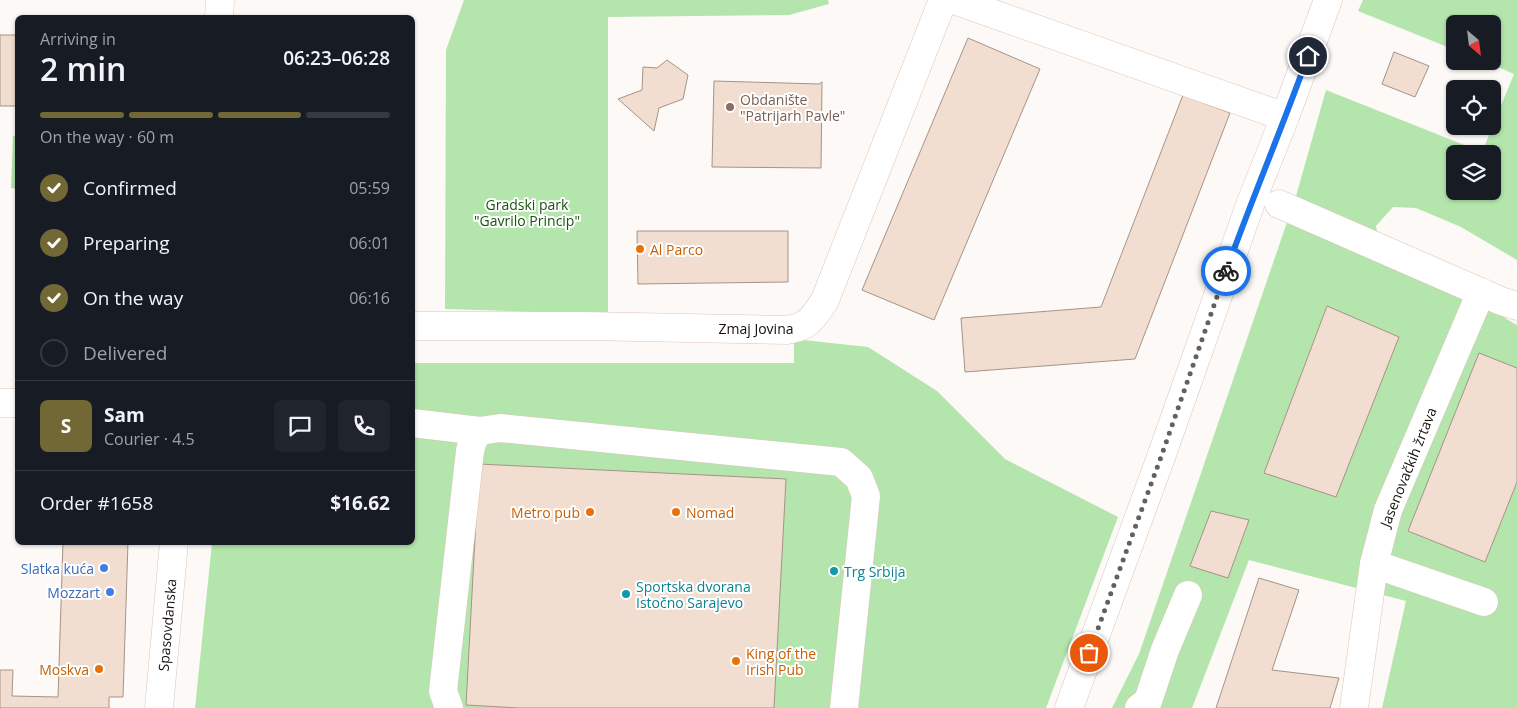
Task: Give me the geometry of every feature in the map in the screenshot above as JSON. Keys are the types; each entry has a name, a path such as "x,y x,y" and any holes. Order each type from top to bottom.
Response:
{"street":[{"path":"219,15 220,0"},
{"name":"Zmaj Jovina","path":"415,326 584,326 786,330 801,328 809,321 825,300 943,0"},
{"path":"954,0 1285,117"},
{"path":"1071,707 1250,205 1328,0"},
{"path":"1278,204 1517,306"},
{"name":"Jasenovačkih žrtava","path":"1354,708 1374,564 1388,510 1481,292"},
{"path":"0,403 15,403"},
{"path":"415,423 480,431 500,428 841,462 859,478 866,496 844,708"},
{"path":"449,708 442,691 470,451 473,440 480,431"},
{"name":"Spasovdanska","path":"159,708 174,545"},
{"path":"1374,564 1484,602"},
{"path":"1138,708 1148,701 1165,650 1188,594"}],"green space":[{"name":"Gradski park \"Gavrilo Princip\"","path":"464,0 828,0 829,4 789,15 608,17 608,314 445,309 446,50"},
{"path":"1363,0 1517,0 1517,260 1461,227 1416,208 1393,207 1376,226 1379,243 1465,287 1517,325 1517,708 1382,708 1406,601 1249,560 1192,708 1112,708 1139,654 1296,196 1326,90 1464,145 1446,145 1446,200 1501,200 1501,145 1485,145 1489,135 1501,135 1501,106 1514,74 1501,68 1501,15 1446,15 1446,46 1358,11"},
{"path":"13,136 15,136 15,189 11,188"},
{"path":"794,339 868,347 937,391 1005,459 1118,517 1046,708 195,708 212,545 415,545 415,363 794,363"}],"building":[{"path":"0,35 15,35 15,106 0,106"},
{"path":"968,38 1040,69 934,320 862,290"},
{"path":"1394,52 1429,66 1415,97 1382,84"},
{"path":"667,60 688,75 683,99 659,108 654,131 618,99 642,90 643,67 657,68"},
{"path":"714,81 819,84 822,82 821,168 712,167"},
{"path":"1183,95 1230,113 1135,359 965,372 961,318 1101,307"},
{"path":"637,231 788,231 788,282 638,284"},
{"path":"1327,306 1399,337 1336,497 1264,473"},
{"path":"1479,353 1517,368 1517,482 1485,562 1408,531"},
{"name":"Sportska dvorana Istočno Sarajevo","path":"479,464 786,479 774,708 519,708 466,705"},
{"path":"1211,511 1249,520 1228,578 1190,566"},
{"path":"63,545 128,545 123,697 109,697 109,708 0,708 0,670 13,670 12,696 58,697"},
{"path":"1259,578 1299,590 1272,670 1339,678 1330,708 1216,708"}],"way so far":[{"path":"1089,653 1161,457 1226,271"}],"place":[{"name":"Obdanište \"Patrijarh Pavle\"","path":"730,107"},
{"name":"Al Parco","path":"640,249"},
{"name":"Metro pub","path":"590,512"},
{"name":"Nomad","path":"676,512"},
{"name":"Slatka kuća","path":"104,568"},
{"name":"Trg Srbija","path":"834,571"},
{"name":"Mozzart","path":"110,592"},
{"name":"Sportska dvorana Istočno Sarajevo","path":"626,594"},
{"name":"King of the Irish Pub","path":"736,661"},
{"name":"Moskva","path":"99,669"}],"route":[{"path":"1226,271 1308,56"}]}
